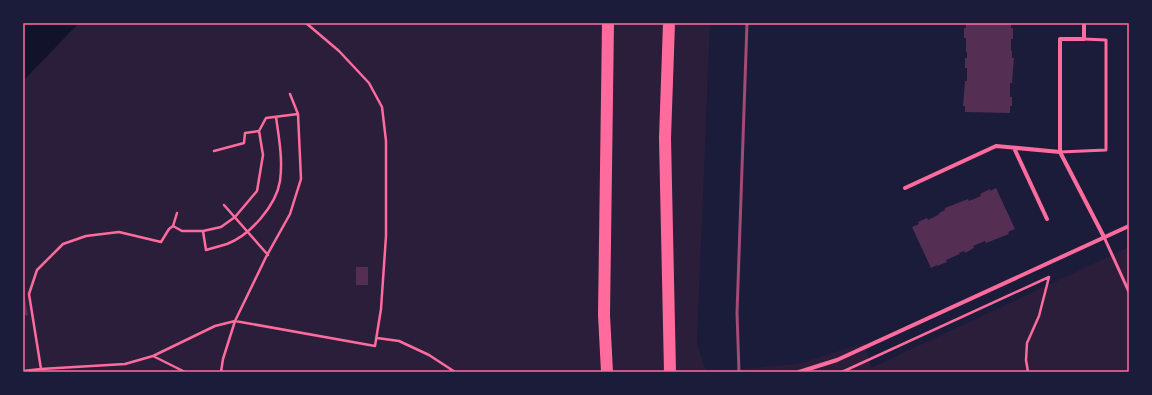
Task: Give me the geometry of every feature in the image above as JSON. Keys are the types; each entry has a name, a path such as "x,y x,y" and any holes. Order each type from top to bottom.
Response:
{"highway":[{"path":"607,372 604,315 608,23"},
{"path":"669,23 665,138 670,372"}],"street":[{"path":"1084,23 1084,39 1060,39 1060,152 1104,237"},
{"path":"905,188 996,146 1060,152"},
{"path":"1014,148 1047,219"},
{"path":"799,372 837,360 1129,226"}],"lane":[{"path":"1060,152 1106,150 1106,40 1084,39"},
{"path":"1104,237 1129,292"}],"path":[{"path":"23,371 126,364 153,356 215,326 235,321 375,346 381,309 386,236 386,140 382,107 369,83 339,51 306,23"},
{"path":"221,372 223,359 235,321 290,214 301,179 298,114 290,94"},
{"path":"173,226 182,231 203,231 221,227 235,217 257,191 263,155 259,131 266,118 298,114"},
{"path":"203,231 206,250 228,244 248,232 269,209 280,181 280,150 276,117"},
{"path":"214,151 244,143 245,133 259,131"},
{"path":"224,205 268,255"},
{"path":"41,369 29,294 37,270 63,244 86,236 119,232 161,242 173,226 177,213"},
{"path":"842,372 1049,277 1039,316 1027,343 1026,360 1028,372"},
{"path":"377,338 399,341 429,355 455,372"},
{"path":"153,356 185,372"}],"shaded area":[{"path":"23,23 710,23 697,343 706,372 23,372"},
{"path":"23,23 79,23 23,81"},
{"path":"1129,247 1129,372 706,372 797,364 865,343 871,368"}],"building":[{"path":"966,23 1011,23 1011,28 1013,28 1013,39 1011,39 1011,51 1012,58 1014,58 1012,83 1010,83 1010,97 1012,97 1012,106 1010,106 1010,113 965,112 965,106 963,106 965,81 967,81 965,58 967,58 967,52 966,38 964,38 964,28 966,28"},
{"path":"996,188 1015,229 1008,232 1009,234 986,243 985,241 973,246 974,248 965,253 964,251 959,253 960,254 946,260 947,262 931,268 912,227 919,224 918,222 927,218 928,220 940,214 939,213 945,210 945,208 968,199 969,201 981,196 980,194 990,189 990,191"},
{"path":"356,267 368,267 368,285 356,285"},
{"path":"24,292 28,315 23,316 23,293"}],"railway":[{"path":"739,372 737,313 747,23"}]}
